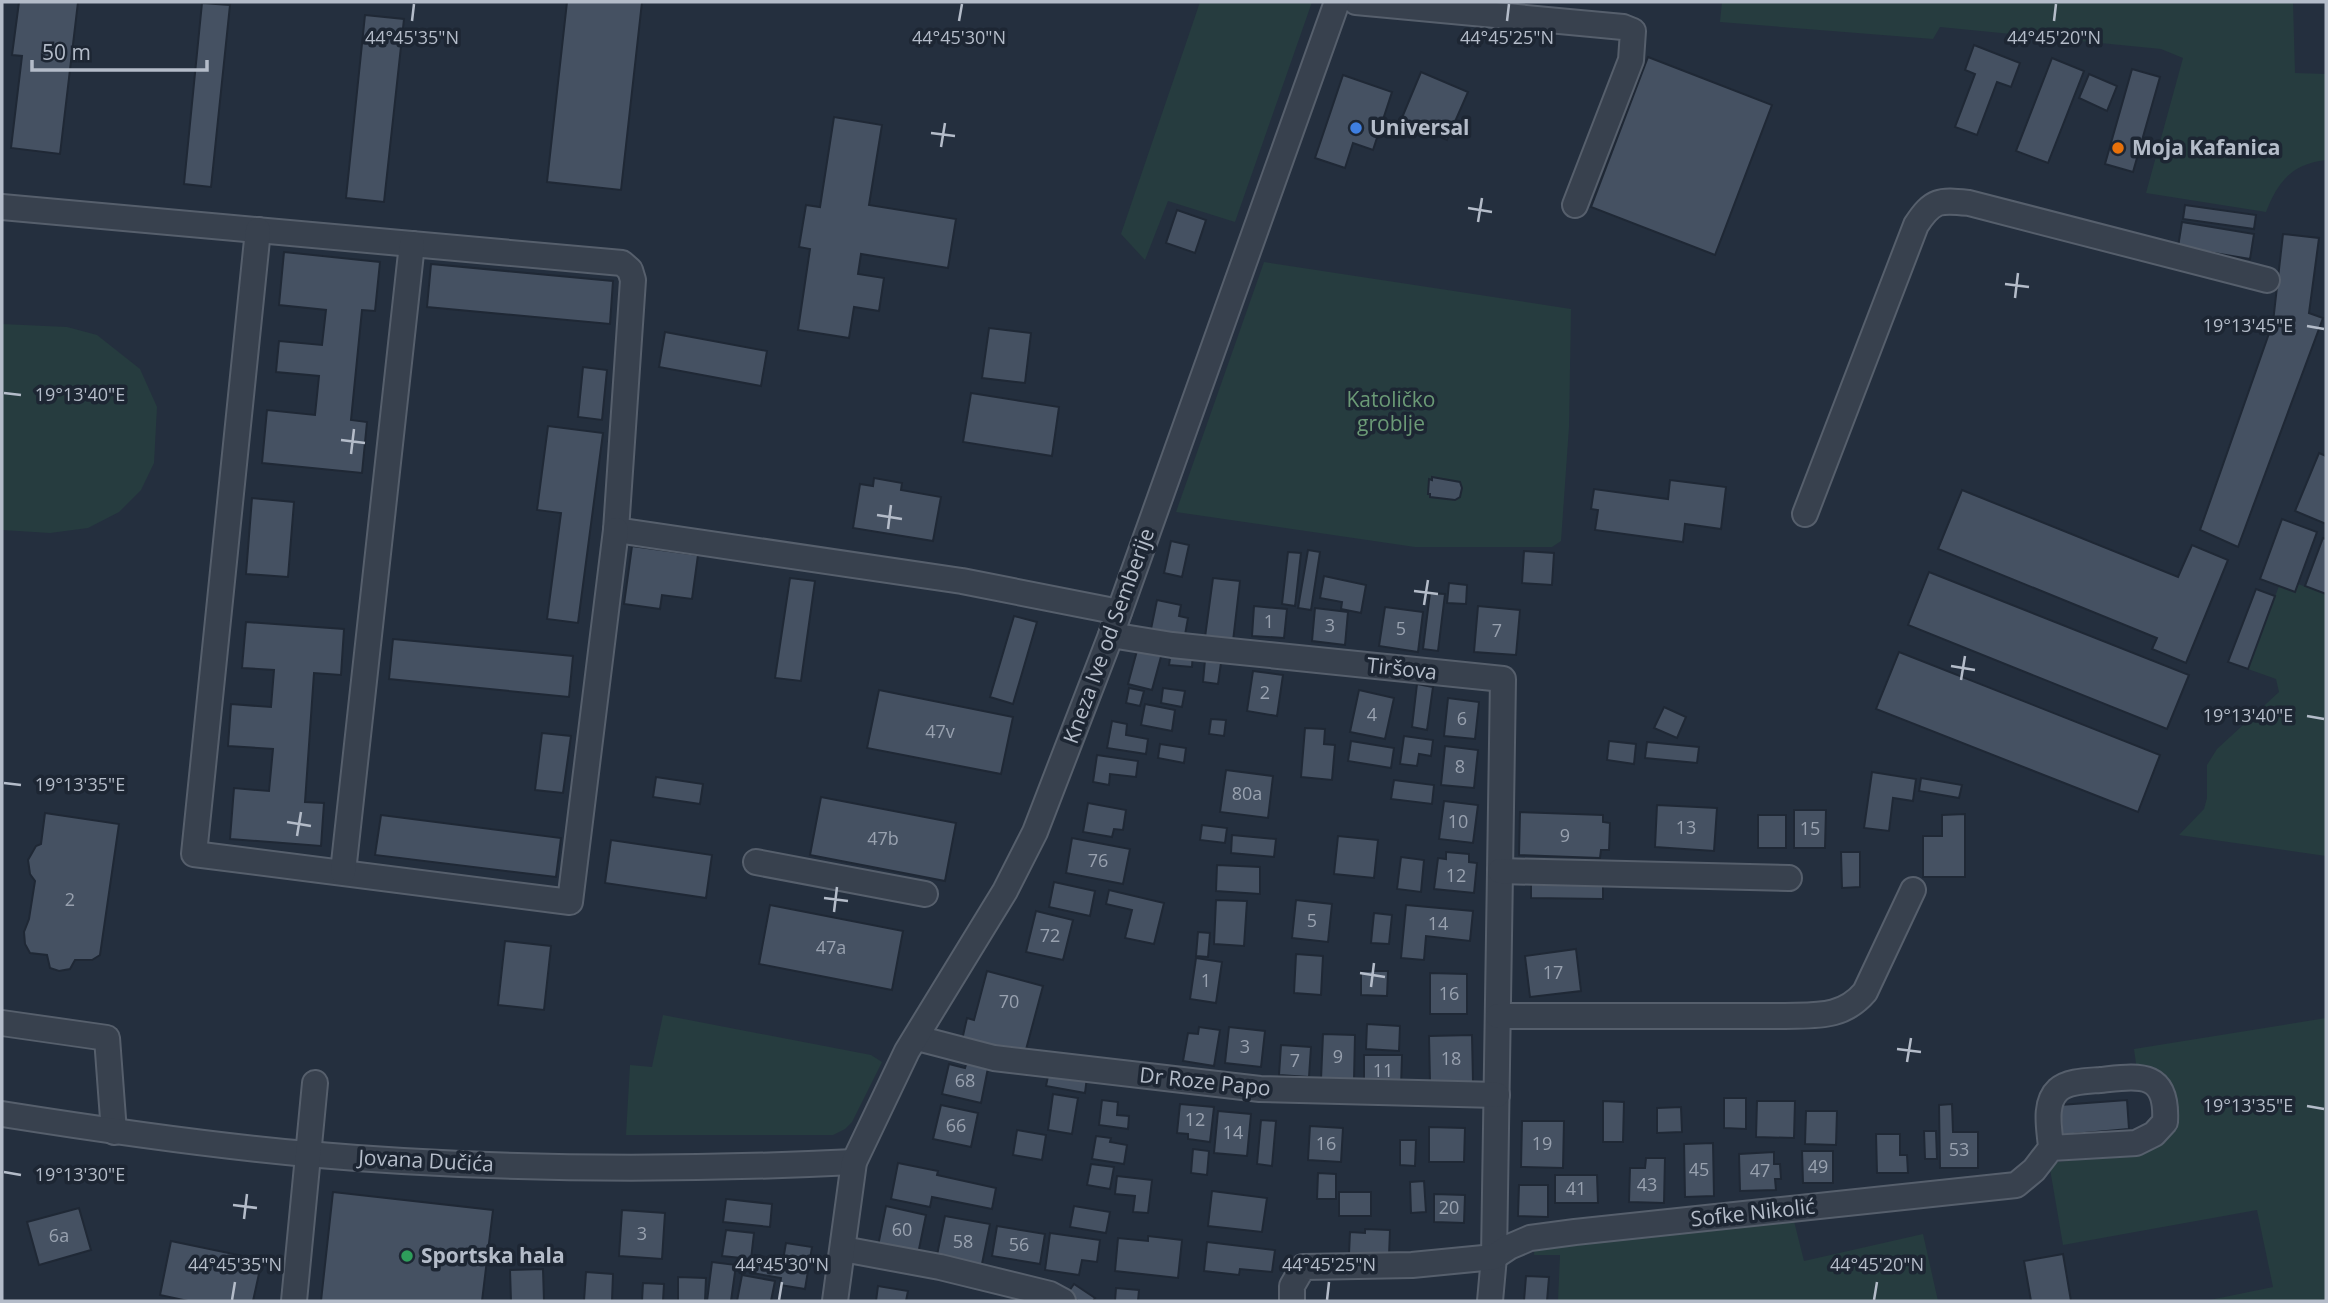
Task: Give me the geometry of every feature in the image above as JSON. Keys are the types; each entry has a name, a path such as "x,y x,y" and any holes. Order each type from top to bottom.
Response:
{"street":[{"name":"Kneza Ive od Semberije","path":"835,1301 854,1162 907,1051 1005,891 1035,832 1111,635 1337,2"},
{"path":"1356,2 1623,27 1633,31 1631,60 1575,205"},
{"path":"1805,514 1916,225 1927,209 1941,200 1969,203 2267,280"},
{"path":"2,207 258,230 622,263 630,270 633,280 616,530 570,902 194,854 258,230"},
{"path":"343,872 412,244"},
{"path":"616,530 962,581 1119,612"},
{"name":"Tiršova","path":"1111,635 1172,645 1503,679 1494,1257"},
{"path":"756,862 925,894"},
{"path":"1500,871 1789,878"},
{"path":"1498,1016 1785,1016 1824,1015 1840,1011 1854,1004 1865,992 1913,890"},
{"path":"2,1023 107,1038 114,1132"},
{"name":"Dr Roze Papo","path":"916,1038 995,1058 1260,1089 1497,1095"},
{"path":"2136,1076 2152,1081 2163,1094 2165,1122 2154,1134 2136,1143 2050,1148 2049,1106 2058,1090 2076,1082 2136,1076"},
{"path":"294,1301 315,1083"},
{"name":"Jovana Dučića","path":"2,1114 114,1132 307,1154 542,1167 698,1168 854,1162"},
{"name":"Sofke Nikolić","path":"1292,1301 1292,1286 1303,1267 1412,1265 1494,1257 1508,1247 1530,1238 2016,1185 2034,1170 2050,1148"},
{"path":"843,1249 940,1267 1050,1294 1062,1301"},
{"path":"1490,1301 1494,1257"}],"green space":[{"path":"1200,2 1312,2 1235,222 1168,201 1145,260 1121,234"},
{"path":"1722,2 2293,2 2295,73 2326,74 2326,160 2304,165 2288,176 2276,191 2266,212 2146,193 2183,58 2161,49 1940,27 1933,39 1720,22"},
{"name":"Katoličko groblje","path":"1264,262 1571,309 1569,427 1561,541 1552,547 1415,547 1176,512"},
{"path":"2,324 67,327 97,335 140,369 157,407 154,463 141,490 119,512 88,528 50,533 2,530"},
{"path":"2298,584 2326,594 2326,856 2179,835 2204,809 2207,798 2207,765 2217,749 2279,692 2276,679 2248,669 2279,586 2295,592"},
{"path":"663,1015 871,1055 882,1062 852,1122 833,1135 626,1135 630,1065 652,1067"},
{"path":"2326,1018 2326,1301 2205,1301 2273,1287 2257,1210 2063,1245 2050,1169 2058,1162 2144,1152 2172,1120 2137,1071 2134,1049"},
{"path":"1792,1213 1804,1261 1923,1234 1938,1301 1558,1301 1560,1255 1534,1255 1535,1242"}],"building":[{"path":"19,2 78,2 60,154 11,148 22,56 12,55"},
{"path":"567,2 642,2 621,190 547,182"},
{"path":"202,3 230,5 211,187 184,184"},
{"path":"365,15 404,19 384,202 346,198"},
{"path":"1974,45 2020,63 2011,87 1997,82 1977,135 1955,127 1975,74 1965,70"},
{"path":"1648,57 1772,105 1715,255 1591,207"},
{"path":"2052,58 2084,71 2048,163 2016,151"},
{"path":"2132,69 2160,77 2133,172 2105,164"},
{"path":"1421,72 1468,92 1447,140 1401,120"},
{"path":"2089,74 2117,86 2107,111 2079,98"},
{"path":"1343,75 1392,92 1373,150 1353,143 1345,168 1315,158"},
{"path":"834,117 882,125 869,205 956,219 948,268 861,254 858,274 884,278 879,311 854,307 849,338 798,330 810,249 799,247 806,205 820,207"},
{"path":"2185,205 2256,215 2254,229 2183,219"},
{"path":"1177,210 1206,220 1195,253 1166,243"},
{"path":"2182,222 2254,234 2250,259 2178,247"},
{"path":"2283,234 2319,238 2309,313 2323,318 2238,547 2200,530 2273,322"},
{"path":"284,252 380,262 375,311 362,310 351,420 367,422 362,473 262,463 267,410 315,415 319,376 276,372 279,341 322,345 326,310 279,305"},
{"path":"431,264 613,281 610,324 427,307"},
{"path":"989,328 1031,333 1025,383 982,378"},
{"path":"665,332 767,351 761,386 659,367"},
{"path":"583,367 607,370 602,420 578,417"},
{"path":"971,393 1059,407 1052,456 963,442"},
{"path":"548,426 603,433 578,623 547,619 561,513 537,510"},
{"path":"2319,453 2326,456 2326,524 2295,511"},
{"path":"1432,477 1460,482 1460,497 1455,500 1430,497 1429,479 1432,480"},
{"path":"874,478 902,483 901,490 941,497 933,541 853,528 860,484 873,486"},
{"path":"1670,480 1726,487 1721,529 1685,524 1683,542 1595,530 1598,510 1591,509 1594,489 1668,499"},
{"path":"1962,490 2178,577 2192,545 2228,560 2186,663 2152,649 2157,638 1938,549"},
{"path":"252,498 294,502 288,577 246,574"},
{"path":"2282,519 2317,532 2295,592 2260,579"},
{"path":"2323,538 2326,539 2326,594 2305,586"},
{"path":"1171,541 1189,545 1182,577 1164,573"},
{"path":"632,546 698,555 692,599 662,595 660,609 624,604"},
{"path":"1308,550 1320,552 1311,610 1298,608"},
{"path":"1524,551 1554,553 1552,585 1522,583"},
{"path":"1288,552 1301,553 1295,606 1282,604"},
{"path":"1929,572 2189,675 2167,729 1908,625"},
{"path":"1324,576 1366,585 1361,613 1341,609 1342,602 1320,598"},
{"path":"790,578 815,581 801,681 775,678"},
{"path":"1213,578 1240,581 1233,641 1205,637"},
{"path":"1449,583 1467,585 1466,604 1447,603"},
{"path":"2256,589 2275,596 2248,669 2228,662"},
{"path":"1430,593 1445,594 1438,651 1423,649"},
{"path":"1157,600 1181,605 1179,616 1188,618 1185,635 1151,629"},
{"path":"1254,606 1287,609 1284,638 1252,636"},
{"path":"1478,606 1520,610 1516,655 1474,652"},
{"path":"1385,607 1423,612 1418,652 1379,646"},
{"path":"1315,608 1348,612 1345,645 1312,641"},
{"path":"1014,616 1037,622 1013,704 990,697"},
{"path":"246,622 344,629 341,675 314,673 305,802 324,803 321,846 230,839 234,788 269,791 273,749 228,746 231,704 271,707 274,670 242,668"},
{"path":"393,639 573,656 569,697 389,679"},
{"path":"1138,647 1162,653 1152,690 1128,684"},
{"path":"1171,651 1193,652 1192,667 1169,665"},
{"path":"1899,652 2160,755 2138,812 1876,709"},
{"path":"1205,660 1221,663 1218,684 1203,682"},
{"path":"1253,671 1283,675 1277,716 1247,711"},
{"path":"1417,684 1433,687 1427,730 1412,727"},
{"path":"1129,688 1144,691 1140,706 1126,703"},
{"path":"1163,688 1185,691 1182,707 1161,703"},
{"path":"879,690 1013,717 1001,774 867,748"},
{"path":"1359,690 1394,698 1385,739 1350,732"},
{"path":"1448,698 1479,702 1475,739 1444,736"},
{"path":"1145,704 1175,710 1172,731 1141,725"},
{"path":"1664,707 1686,717 1677,738 1654,728"},
{"path":"1211,719 1226,720 1224,736 1209,734"},
{"path":"1112,721 1127,724 1126,735 1148,739 1146,754 1107,748"},
{"path":"1305,728 1325,729 1324,744 1335,745 1332,780 1301,777"},
{"path":"542,733 571,736 563,793 535,790"},
{"path":"1404,736 1433,740 1431,756 1419,754 1417,766 1400,764"},
{"path":"1351,741 1394,748 1391,768 1348,761"},
{"path":"1609,741 1636,744 1634,764 1607,760"},
{"path":"1647,742 1699,747 1697,763 1645,758"},
{"path":"1160,744 1186,748 1184,763 1158,758"},
{"path":"1445,746 1478,750 1474,788 1441,785"},
{"path":"1097,755 1138,761 1136,777 1110,774 1109,785 1093,782"},
{"path":"1226,770 1273,776 1268,818 1220,812"},
{"path":"1872,772 1916,779 1913,801 1893,798 1889,831 1864,828"},
{"path":"656,777 703,784 700,804 653,797"},
{"path":"1921,778 1962,785 1959,798 1919,791"},
{"path":"1394,780 1434,785 1432,804 1391,799"},
{"path":"821,797 956,823 945,881 810,855"},
{"path":"1444,801 1478,805 1473,843 1439,839"},
{"path":"1088,803 1126,810 1123,830 1114,829 1112,837 1083,832"},
{"path":"1657,805 1717,808 1714,851 1655,847"},
{"path":"1794,810 1826,810 1825,848 1794,848"},
{"path":"1520,812 1603,815 1603,822 1610,823 1609,850 1601,850 1600,858 1519,855"},
{"path":"45,813 119,824 100,955 92,960 75,960 70,969 59,971 50,968 47,955 30,953 25,944 24,932 29,919 35,881 30,874 28,860 36,846 41,844"},
{"path":"1965,814 1965,877 1923,877 1923,836 1942,836 1942,815"},
{"path":"381,815 561,838 556,877 375,855"},
{"path":"1758,815 1786,815 1786,848 1758,848"},
{"path":"1202,825 1227,828 1225,843 1200,840"},
{"path":"1232,835 1276,839 1274,857 1231,853"},
{"path":"1338,836 1378,840 1374,878 1334,874"},
{"path":"1072,838 1130,849 1123,884 1066,873"},
{"path":"611,840 712,855 706,898 605,883"},
{"path":"1446,852 1469,854 1469,862 1477,863 1474,893 1434,889 1438,858 1446,859"},
{"path":"1841,852 1860,852 1860,887 1842,888"},
{"path":"1401,857 1424,860 1421,892 1397,889"},
{"path":"1217,865 1260,867 1260,894 1216,891"},
{"path":"1054,882 1095,891 1090,916 1049,907"},
{"path":"1531,883 1603,885 1603,899 1531,898"},
{"path":"1109,890 1164,903 1154,944 1125,938 1132,910 1106,904"},
{"path":"1216,900 1247,901 1244,946 1214,944"},
{"path":"1296,900 1332,904 1328,942 1292,938"},
{"path":"770,905 903,931 892,990 759,964"},
{"path":"1406,905 1473,911 1470,941 1426,936 1424,960 1401,958"},
{"path":"1036,911 1073,920 1063,960 1026,952"},
{"path":"1374,913 1392,915 1389,944 1371,943"},
{"path":"1198,932 1210,933 1208,957 1196,956"},
{"path":"505,941 551,946 544,1010 498,1005"},
{"path":"1576,949 1581,991 1530,997 1525,956"},
{"path":"1296,954 1323,956 1321,995 1294,993"},
{"path":"1196,958 1222,962 1216,1003 1190,999"},
{"path":"987,971 1043,986 1024,1057 962,1040 967,1018 974,1020"},
{"path":"1361,971 1388,971 1387,996 1361,995"},
{"path":"1430,973 1467,974 1467,1014 1430,1014"},
{"path":"1367,1024 1400,1026 1399,1051 1366,1049"},
{"path":"1199,1027 1220,1030 1214,1066 1183,1061 1188,1033 1198,1034"},
{"path":"1229,1027 1265,1031 1261,1067 1225,1063"},
{"path":"1323,1034 1355,1035 1354,1080 1321,1079"},
{"path":"1472,1035 1473,1082 1430,1083 1429,1036"},
{"path":"1281,1045 1311,1047 1309,1077 1279,1075"},
{"path":"1364,1055 1402,1055 1401,1087 1364,1087"},
{"path":"968,1058 989,1063 981,1103 942,1094 949,1064 965,1068"},
{"path":"1049,1071 1087,1077 1085,1093 1046,1086"},
{"path":"1053,1094 1078,1098 1072,1134 1048,1130"},
{"path":"1724,1098 1746,1098 1746,1129 1724,1128"},
{"path":"1102,1100 1118,1102 1117,1115 1129,1116 1128,1129 1099,1125"},
{"path":"2127,1100 2129,1129 2062,1135 2060,1105"},
{"path":"1603,1101 1624,1102 1623,1142 1603,1142"},
{"path":"1757,1101 1795,1101 1794,1138 1756,1137"},
{"path":"1180,1104 1214,1107 1210,1142 1188,1139 1188,1134 1177,1133"},
{"path":"1952,1104 1953,1132 1978,1132 1978,1168 1940,1168 1939,1105"},
{"path":"941,1105 978,1113 971,1147 933,1139"},
{"path":"1681,1107 1682,1132 1657,1133 1657,1108"},
{"path":"1218,1111 1251,1114 1247,1156 1214,1153"},
{"path":"1806,1111 1837,1111 1836,1145 1805,1144"},
{"path":"1261,1120 1276,1121 1272,1166 1257,1164"},
{"path":"1522,1121 1564,1121 1563,1168 1521,1167"},
{"path":"1310,1126 1343,1128 1341,1162 1308,1160"},
{"path":"1429,1127 1465,1128 1464,1162 1429,1162"},
{"path":"1017,1130 1046,1135 1042,1160 1013,1155"},
{"path":"1924,1131 1936,1131 1937,1159 1925,1159"},
{"path":"1876,1134 1900,1134 1900,1155 1907,1155 1908,1173 1877,1173"},
{"path":"1096,1136 1111,1138 1110,1142 1127,1145 1124,1164 1092,1159"},
{"path":"1400,1140 1416,1140 1415,1166 1400,1165"},
{"path":"1713,1143 1714,1196 1685,1197 1684,1144"},
{"path":"1193,1149 1209,1151 1207,1175 1191,1173"},
{"path":"1802,1151 1833,1151 1833,1183 1803,1183"},
{"path":"1774,1152 1774,1164 1780,1164 1781,1179 1775,1179 1776,1190 1740,1191 1739,1154"},
{"path":"1646,1158 1665,1158 1664,1203 1629,1202 1630,1168 1645,1168"},
{"path":"898,1163 938,1171 937,1175 996,1188 992,1209 932,1197 930,1207 891,1199"},
{"path":"1091,1164 1114,1167 1110,1189 1087,1185"},
{"path":"1318,1173 1336,1174 1336,1199 1317,1199"},
{"path":"1555,1175 1597,1175 1598,1203 1555,1203"},
{"path":"1117,1176 1152,1180 1148,1213 1133,1212 1135,1196 1115,1194"},
{"path":"1424,1181 1426,1212 1411,1213 1410,1182"},
{"path":"1519,1185 1548,1185 1548,1217 1518,1216"},
{"path":"1212,1191 1267,1198 1262,1232 1208,1226"},
{"name":"Sportska hala","path":"333,1192 493,1210 482,1301 321,1301"},
{"path":"1339,1192 1371,1192 1371,1216 1339,1216"},
{"path":"1434,1194 1465,1195 1464,1223 1434,1222"},
{"path":"726,1199 772,1204 770,1227 723,1222"},
{"path":"886,1206 926,1215 918,1254 878,1246"},
{"path":"1074,1206 1110,1212 1106,1233 1070,1227"},
{"path":"79,1208 91,1250 39,1265 27,1222"},
{"path":"622,1210 665,1213 662,1259 619,1256"},
{"path":"945,1216 990,1224 981,1269 936,1260"},
{"path":"997,1226 1045,1234 1040,1264 992,1256"},
{"path":"1365,1229 1390,1230 1389,1256 1349,1254 1350,1232 1365,1233"},
{"path":"726,1230 754,1233 751,1259 722,1256"},
{"path":"1050,1233 1100,1240 1097,1262 1082,1260 1079,1275 1045,1270"},
{"path":"1148,1236 1182,1240 1178,1278 1115,1271 1118,1238 1148,1241"},
{"path":"171,1241 262,1260 253,1301 188,1301 160,1295"},
{"path":"1207,1242 1275,1250 1272,1272 1240,1269 1239,1275 1204,1271"},
{"path":"786,1243 812,1247 805,1289 780,1285 781,1278 752,1273 755,1255 783,1260"},
{"path":"2063,1254 2071,1301 2031,1301 2024,1261"},
{"path":"712,1262 736,1265 731,1301 707,1301"},
{"path":"543,1269 544,1301 511,1301 510,1270"},
{"path":"586,1272 613,1274 612,1301 584,1301"},
{"path":"742,1275 775,1281 771,1301 737,1301"},
{"path":"1526,1276 1549,1277 1547,1301 1524,1301"},
{"path":"678,1277 706,1278 705,1301 678,1301"},
{"path":"643,1283 664,1284 663,1301 642,1301"},
{"path":"1074,1284 1095,1298 1093,1301 1078,1301 1067,1294"},
{"path":"878,1286 908,1291 906,1301 876,1301"},
{"path":"1116,1288 1139,1290 1138,1301 1115,1301"}],"place":[{"name":"Universal","path":"1356,128"},
{"name":"Moja Kafanica","path":"2118,148"},
{"name":"Sportska hala","path":"407,1256"}]}
